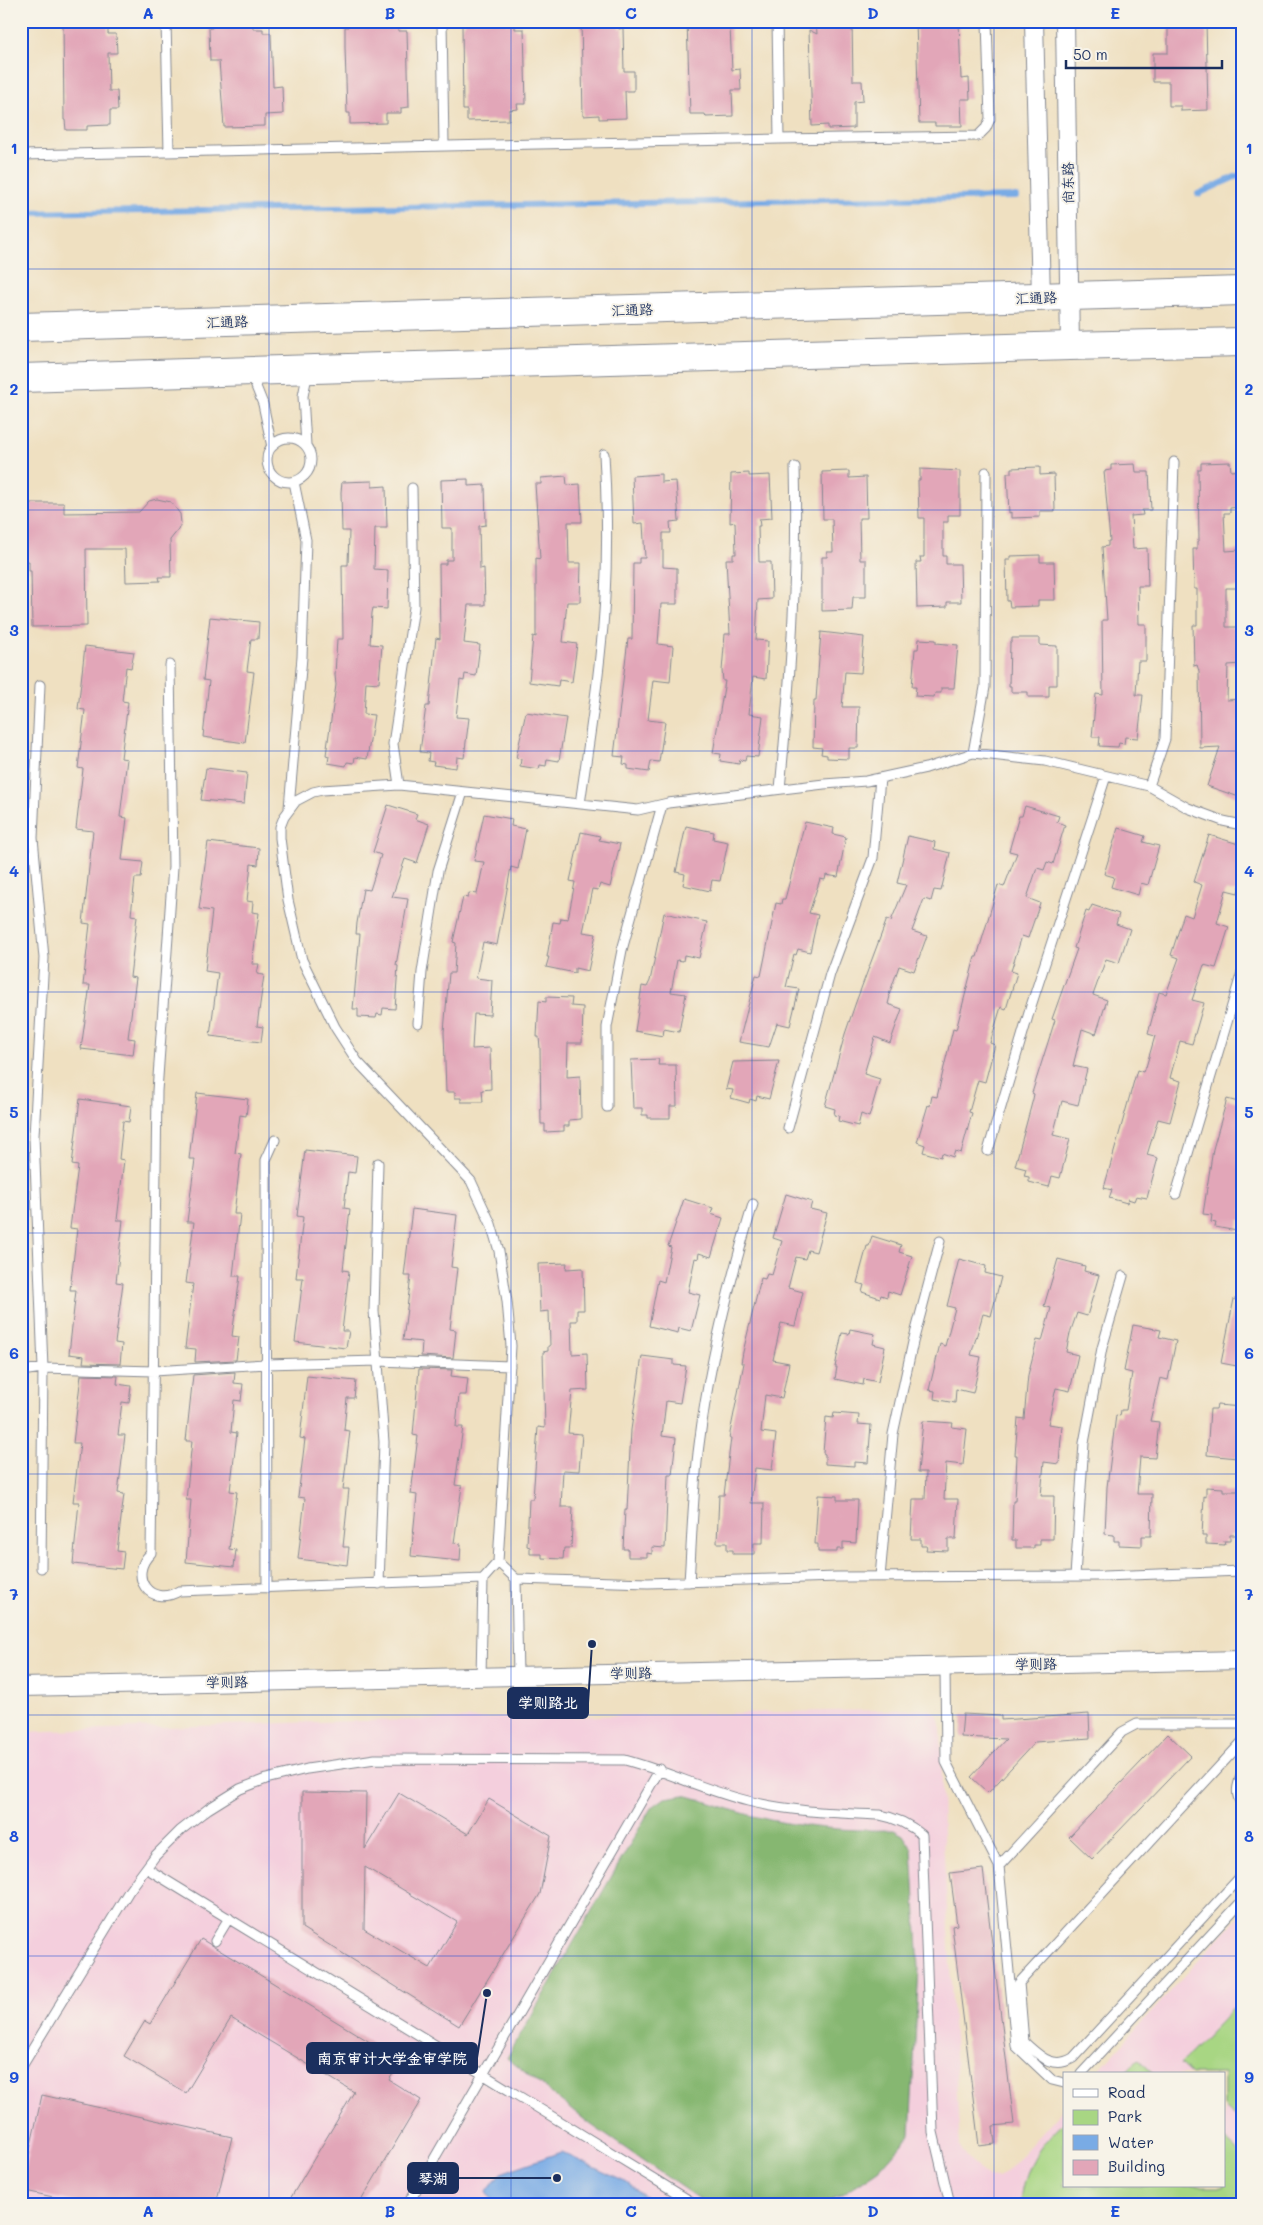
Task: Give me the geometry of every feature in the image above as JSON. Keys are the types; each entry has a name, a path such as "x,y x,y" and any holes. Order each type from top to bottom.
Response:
{"main road":[{"name":"汇通路","path":"21,328 1242,291"},
{"path":"21,378 1242,342"}],"street":[{"path":"1034,21 1041,298"},
{"name":"尚东路","path":"1065,21 1070,346"},
{"name":"学则路","path":"21,1687 1242,1660"}],"lane":[{"path":"166,21 169,152"},
{"path":"442,21 444,146"},
{"path":"777,21 779,139"},
{"path":"21,155 978,136 986,128 990,119 987,21"},
{"path":"306,445 292,438 277,441 268,454 268,469 279,480 294,482 301,479 310,467 310,452 306,445 303,396 309,369"},
{"path":"250,371 263,404 272,446"},
{"path":"580,804 600,655 605,582 606,492 604,454"},
{"path":"1149,786 1165,740 1174,462"},
{"path":"780,789 793,633 796,516 794,467"},
{"path":"973,753 984,687 986,472"},
{"path":"289,808 302,657 306,540 294,482"},
{"path":"399,785 393,744 414,607 412,488"},
{"path":"170,665 173,867 157,1092 151,1554 146,1558 140,1573 145,1587 157,1596 165,1597 179,1591 483,1579"},
{"path":"40,684 33,838 44,958 34,1136 43,1368 41,1568"},
{"path":"481,1676 483,1579 498,1562 510,1366 510,1325 499,1251 482,1202 471,1181 357,1061 345,1045 302,960 288,900 280,838 280,827 289,808 296,801 313,792 354,787 399,785 638,810 780,789 880,778 926,768 973,753 1045,761 1149,786 1188,808 1223,821 1242,825"},
{"path":"988,1151 1031,1006 1106,776"},
{"path":"788,1128 830,974 873,858 880,778"},
{"path":"418,1023 422,972 438,871 463,792"},
{"path":"607,1107 607,1027 622,950 662,805"},
{"path":"21,838 33,838"},
{"path":"1176,1194 1242,972"},
{"path":"267,1588 266,1160 275,1140"},
{"path":"378,1163 374,1311 384,1442 379,1584"},
{"path":"689,1582 699,1446 710,1374 733,1272 753,1204"},
{"path":"880,1577 893,1434 913,1342 940,1241"},
{"path":"1075,1576 1084,1442 1102,1348 1123,1276"},
{"path":"21,1371 43,1368 154,1371 266,1364 378,1361 510,1366"},
{"path":"498,1562 516,1579 648,1583 880,1577 1075,1576 1242,1571"},
{"path":"516,1579 518,1676"},
{"path":"945,1666 946,1762 999,1866 1016,2046 1052,2080 1063,2083"},
{"path":"999,1866 1122,1732 1137,1724 1242,1724"},
{"path":"1242,1742 1019,1983 1024,2042 1051,2063 1066,2062 1073,2058 1242,1875"},
{"path":"21,2068 129,1892 146,1868 181,1830 208,1809 240,1789 307,1769 375,1759 625,1760 660,1769 718,1793 779,1808 809,1812 891,1817 902,1821 922,1835 933,2132 950,2204"},
{"path":"408,2204 660,1769"},
{"path":"1242,1773 1238,1783 1237,1796 1242,1804"},
{"path":"146,1868 695,2204"},
{"path":"1083,2072 1242,1901"},
{"path":"215,1941 229,1918"}],"shaded area":[{"path":"929,1709 938,1716 941,1729 943,1836 960,2148 980,2172 988,2177 997,2178 1003,2175 1063,2109 1063,2188 1226,2188 1226,2072 1097,2072 1242,1913 1242,2204 21,2204 21,1732 316,1722"}],"green space":[{"path":"684,1795 753,1816 806,1826 859,1830 894,1830 903,1835 912,1849 919,1968 910,2135 880,2169 842,2195 821,2204 706,2204 590,2124 507,2058 651,1808 665,1798"},
{"path":"1242,1999 1242,2122 1226,2108 1226,2072 1189,2072 1180,2064"},
{"path":"1138,2059 1152,2072 1126,2072"},
{"path":"1063,2123 1063,2188 1226,2188 1226,2141 1242,2156 1242,2204 1021,2204 1025,2180 1034,2158 1055,2130"}],"water":[{"path":"561,2152 627,2183 655,2204 494,2204 487,2192 501,2173"}],"building":[{"path":"63,21 108,21 108,34 116,34 117,53 108,53 109,91 117,91 118,110 110,110 110,125 87,126 87,130 66,130 64,120"},
{"path":"212,21 253,21 253,29 263,29 263,33 271,33 273,87 282,86 283,114 265,115 265,126 224,127 219,61 210,61 209,28 212,28"},
{"path":"348,21 384,21 385,27 398,26 398,31 407,31 409,107 401,108 401,113 386,113 386,123 350,124 350,113 347,113 345,47 345,27 348,27"},
{"path":"465,21 506,21 506,24 515,24 515,29 524,29 526,104 517,104 518,109 509,110 509,120 467,121 467,110 463,110 462,25 465,24"},
{"path":"581,21 619,21 619,29 623,28 624,71 634,71 634,91 625,91 626,118 599,119 599,115 583,116"},
{"path":"687,21 725,21 726,27 730,27 732,70 740,69 741,90 732,90 733,116 706,117 705,114 690,114"},
{"path":"816,21 852,21 853,81 862,81 863,101 854,102 854,128 828,129 828,125 812,126 809,30 817,34"},
{"path":"916,21 959,21 961,79 969,78 970,99 961,99 962,126 935,126 935,123 919,123"},
{"path":"1168,21 1206,21 1208,110 1181,111 1181,106 1169,106 1169,82 1153,82 1153,53 1168,53"},
{"path":"1230,462 1231,471 1242,470 1242,507 1230,508 1230,513 1224,513 1226,551 1240,550 1241,588 1226,588 1226,627 1240,627 1241,664 1228,665 1227,700 1242,699 1242,739 1237,739 1237,771 1242,773 1242,798 1207,786 1220,747 1200,748 1199,671 1197,665 1194,666 1193,625 1197,625 1197,589 1194,589 1193,549 1197,549 1197,541 1199,541 1198,469 1201,469 1201,463"},
{"path":"1135,464 1136,472 1149,472 1151,510 1142,510 1143,515 1131,516 1133,549 1147,548 1148,586 1138,586 1139,624 1146,624 1146,661 1138,661 1136,695 1143,695 1138,738 1125,737 1124,744 1119,743 1118,747 1099,746 1100,737 1092,737 1096,694 1103,695 1102,620 1107,620 1102,547 1108,546 1108,541 1110,541 1104,471 1111,470 1111,465"},
{"path":"1040,467 1040,475 1054,474 1055,511 1040,511 1040,517 1011,518 1011,512 1009,513 1007,473 1011,473 1011,468"},
{"path":"920,469 960,471 960,515 948,515 948,522 943,522 943,556 946,556 946,564 960,564 961,602 947,602 947,607 917,608 916,562 921,562 920,557 924,557 924,518 919,518 918,480 920,480"},
{"path":"849,471 849,478 866,477 867,518 859,518 860,560 866,560 866,597 853,597 852,610 822,611 822,557 827,557 827,552 833,552 832,519 823,519 822,472"},
{"path":"749,473 749,476 770,475 772,518 759,519 760,526 758,526 759,562 771,562 772,599 758,600 756,640 768,641 766,679 753,677 749,714 763,716 758,757 746,756 745,761 740,760 739,764 720,761 721,754 713,753 725,681 723,681 722,671 725,634 730,634 726,559 733,559 733,554 736,554 735,522 730,523 731,474"},
{"path":"661,474 661,482 676,481 679,521 670,522 671,533 663,533 663,567 677,568 677,604 661,604 658,644 673,646 670,682 653,680 648,720 665,722 659,762 651,761 649,772 628,769 628,765 623,764 624,757 614,756 628,639 632,639 633,563 639,563 639,558 645,558 643,523 634,524 632,476"},
{"path":"566,476 567,485 580,484 582,522 568,522 569,563 581,563 580,602 567,602 563,642 577,644 572,682 559,680 558,686 529,682 533,636 536,637 536,558 540,559 535,484 541,484 541,478"},
{"path":"468,479 468,486 485,485 486,525 479,526 480,569 484,568 485,605 468,605 464,643 480,645 476,676 465,674 464,681 460,680 456,717 469,718 464,758 457,757 456,768 433,765 434,762 428,761 429,753 420,752 426,706 429,706 436,638 440,639 439,564 446,564 446,560 452,560 452,528 442,528 441,480"},
{"path":"372,481 372,487 386,486 387,528 375,528 374,569 388,570 387,609 373,608 372,613 370,644 382,645 379,683 366,682 364,714 374,715 367,759 355,757 354,763 347,762 346,766 328,763 329,756 326,755 336,685 337,639 343,639 342,565 348,565 349,531 342,531 341,492 342,482"},
{"path":"157,499 171,502 180,514 181,523 170,540 171,577 159,577 160,581 126,582 125,549 86,549 87,626 32,627 31,571 29,571 29,561 21,562 21,515 28,515 28,503 64,503 64,513 139,512 149,501"},
{"path":"1040,555 1040,562 1054,562 1055,600 1038,600 1038,606 1010,607 1009,601 1007,601 1006,560 1010,560 1010,556"},
{"path":"210,617 259,622 258,639 251,639 247,671 254,672 245,743 203,737 209,681 203,680"},
{"path":"821,632 864,637 861,673 845,672 842,707 859,707 858,748 849,748 849,759 827,758 827,755 821,754 822,748 813,747 814,700 816,700"},
{"path":"1012,638 1040,638 1040,645 1057,646 1057,685 1049,685 1049,697 1028,697 1028,692 1011,692 1011,686 1009,686 1010,642 1012,642"},
{"path":"919,639 936,640 936,643 958,645 954,688 941,688 941,693 935,693 934,697 915,696 916,687 912,687 915,649 918,649"},
{"path":"85,646 134,652 131,668 126,667 122,701 128,702 121,758 127,759 120,817 127,818 122,860 143,862 141,878 135,878 131,915 137,916 130,977 136,978 128,1038 135,1039 133,1055 81,1049 90,985 83,985 90,924 83,923 93,831 76,829 83,769 78,768 85,710 78,709"},
{"path":"526,712 566,718 559,761 547,759 546,766 540,765 539,769 520,766 521,759 516,758"},
{"path":"206,768 247,773 244,804 201,800"},
{"path":"388,805 417,814 415,819 429,824 417,863 405,859 392,897 408,899 396,965 398,966 395,1009 383,1008 382,1015 377,1014 376,1018 358,1017 358,1009 353,1009 360,934 356,934 357,923 363,889 370,890 381,855 373,852"},
{"path":"1025,806 1059,816 1057,822 1065,825 1053,864 1047,862 1044,870 1037,868 1027,898 1040,903 1028,938 1022,936 1011,971 1017,973 1006,1009 1001,1007 990,1043 995,1045 985,1082 978,1080 969,1112 972,1113 961,1153 955,1151 953,1157 942,1153 941,1157 923,1152 925,1145 917,1142 932,1096 937,1097 953,1029 956,1030 975,957 977,957 998,885 1004,887 1017,853 1009,851 1019,816 1022,816"},
{"path":"484,814 512,819 511,826 526,829 518,869 511,867 497,945 483,942 476,978 492,980 490,1015 474,1014 472,1049 490,1048 491,1089 482,1090 483,1102 461,1102 461,1098 455,1098 455,1092 446,1092 444,1032 449,973 454,973 456,943 453,942 463,897 468,898 469,893 477,894 484,862 474,861"},
{"path":"805,822 834,828 833,834 846,837 838,877 826,875 825,880 820,879 809,913 818,915 810,952 798,949 796,955 794,954 786,987 799,989 790,1026 777,1023 769,1047 739,1042 756,975 761,976 776,903 781,904 782,899 785,899"},
{"path":"686,826 714,832 713,839 728,842 720,881 712,880 710,891 683,885 685,874 676,872"},
{"path":"1118,828 1145,836 1143,842 1159,846 1148,885 1141,883 1138,895 1111,887 1114,877 1104,874"},
{"path":"581,832 600,836 599,840 620,844 610,887 600,884 598,890 592,889 583,932 596,934 588,971 575,968 575,973 546,967 553,922 560,923 561,918 568,919 575,882 570,881"},
{"path":"1209,835 1242,845 1242,880 1238,893 1226,890 1217,923 1229,927 1216,968 1204,965 1192,1000 1204,1003 1192,1044 1180,1041 1170,1078 1181,1081 1170,1122 1158,1119 1147,1155 1158,1158 1147,1198 1136,1196 1134,1201 1128,1199 1127,1203 1109,1198 1112,1190 1104,1188 1137,1070 1143,1072 1146,1067 1155,1036 1148,1034 1159,992 1166,994 1179,958 1171,955 1184,914 1192,917 1202,885 1194,882"},
{"path":"908,836 935,842 934,849 950,853 941,891 934,890 931,901 924,899 912,931 927,936 914,971 899,966 889,995 888,1004 902,1009 890,1043 875,1037 864,1074 880,1079 869,1117 861,1114 858,1126 838,1121 839,1116 834,1115 835,1109 825,1106 856,1002 887,919 891,921 906,885 897,883"},
{"path":"208,842 259,848 258,865 251,864 247,901 253,902 252,912 259,913 252,964 259,964 257,974 264,975 257,1026 263,1027 261,1042 210,1036 218,973 205,971 212,911 199,909"},
{"path":"1092,905 1119,914 1116,924 1130,929 1119,963 1106,959 1093,995 1107,1000 1096,1034 1082,1029 1073,1066 1087,1069 1078,1105 1062,1101 1053,1135 1070,1139 1060,1178 1052,1176 1049,1187 1029,1182 1029,1177 1024,1176 1026,1169 1015,1166 1033,1099 1034,1094 1032,1093 1055,1020 1052,1019 1077,949 1074,948 1086,911 1089,912"},
{"path":"664,913 707,922 699,958 684,955 683,961 677,960 671,992 686,994 679,1032 664,1029 663,1036 635,1031 642,986 647,987 650,981"},
{"path":"546,997 572,998 571,1006 583,1007 582,1043 568,1043 567,1077 580,1076 581,1119 569,1120 569,1126 564,1126 564,1131 545,1132 545,1124 541,1124 540,1048 539,1037 537,1037 539,1001 546,1002"},
{"path":"659,1059 658,1065 676,1065 677,1106 670,1106 670,1118 648,1118 648,1115 642,1115 642,1108 633,1108 631,1060"},
{"path":"779,1061 769,1099 757,1096 756,1101 750,1099 749,1103 731,1098 733,1090 726,1089 733,1062"},
{"path":"197,1093 248,1099 246,1116 240,1115 235,1153 241,1154 234,1214 240,1214 233,1276 240,1276 232,1336 239,1337 236,1360 195,1362 196,1349 185,1348 193,1284 186,1283 194,1222 187,1222 195,1159 189,1159"},
{"path":"80,1099 131,1106 129,1122 123,1121 119,1159 124,1160 117,1220 123,1220 116,1282 123,1283 115,1343 122,1344 120,1364 83,1363 84,1356 69,1354 76,1290 70,1290 77,1229 70,1228 78,1166 72,1165"},
{"path":"1227,1099 1242,1103 1242,1220 1239,1220 1237,1231 1215,1227 1216,1223 1211,1222 1212,1215 1203,1214 1213,1149"},
{"path":"305,1150 357,1156 355,1173 348,1172 344,1208 350,1209 343,1270 349,1271 342,1331 349,1331 346,1348 295,1342 303,1278 296,1278 303,1217 297,1216"},
{"path":"786,1194 812,1202 810,1209 827,1213 816,1252 808,1250 805,1259 796,1257 788,1288 803,1292 795,1326 781,1323 773,1360 789,1363 782,1398 765,1395 761,1432 776,1434 772,1470 755,1468 751,1503 764,1503 763,1543 754,1543 754,1554 733,1554 733,1550 727,1550 727,1543 717,1543 719,1495 724,1495 731,1438 729,1438 744,1363 741,1363 743,1352 761,1278 765,1279 767,1274 772,1275 782,1241 773,1238"},
{"path":"684,1199 713,1208 711,1214 723,1218 711,1257 699,1253 698,1259 695,1258 688,1292 700,1295 691,1331 679,1328 678,1333 649,1326 658,1280 664,1282 671,1247 668,1246"},
{"path":"412,1209 457,1215 451,1267 457,1268 450,1329 456,1330 453,1358 421,1356 422,1342 403,1340 411,1276 404,1276"},
{"path":"872,1236 901,1245 899,1252 912,1256 900,1295 888,1291 887,1297 881,1295 880,1298 862,1292 864,1285 857,1283 867,1246 869,1246"},
{"path":"959,1259 986,1266 985,1273 1001,1277 991,1316 983,1314 971,1355 981,1357 973,1393 956,1389 955,1403 934,1399 935,1391 929,1390 940,1344 945,1346 955,1308 947,1306"},
{"path":"1058,1259 1085,1266 1084,1271 1099,1275 1087,1316 1077,1313 1070,1333 1066,1352 1078,1355 1070,1391 1056,1388 1048,1424 1062,1426 1059,1464 1044,1462 1041,1496 1054,1496 1053,1539 1040,1539 1040,1545 1034,1545 1034,1548 1016,1548 1016,1540 1012,1540 1018,1418 1024,1419 1028,1375 1037,1340 1042,1341 1051,1308 1044,1306"},
{"path":"567,1263 566,1269 583,1268 584,1310 577,1310 577,1321 571,1321 572,1354 587,1353 588,1390 572,1391 568,1433 582,1434 579,1471 563,1470 561,1507 573,1507 571,1548 564,1548 563,1559 542,1558 542,1554 530,1554 530,1547 527,1546 529,1499 533,1499 538,1427 545,1428 543,1352 548,1351 548,1346 550,1346 549,1311 540,1312 538,1264"},
{"path":"1234,1299 1242,1300 1242,1367 1221,1363"},
{"path":"1133,1325 1161,1330 1159,1337 1176,1341 1168,1380 1160,1378 1150,1421 1159,1422 1155,1458 1140,1457 1137,1494 1152,1494 1151,1536 1142,1536 1142,1546 1119,1545 1119,1541 1114,1541 1114,1535 1105,1534 1107,1487 1116,1415 1120,1416 1121,1410 1126,1410 1132,1373 1124,1371"},
{"path":"850,1329 875,1334 873,1344 885,1347 878,1382 864,1379 863,1385 835,1379 837,1367 835,1367 842,1333 849,1334"},
{"path":"642,1356 674,1360 674,1365 686,1366 680,1403 666,1401 662,1436 676,1438 672,1475 668,1475 665,1548 652,1547 652,1554 647,1553 647,1557 628,1557 628,1549 623,1549 625,1510 627,1510 631,1430"},
{"path":"419,1369 452,1370 451,1376 468,1378 466,1395 459,1395 456,1427 463,1427 455,1485 462,1486 454,1543 461,1544 460,1561 411,1556 417,1495 411,1494 418,1436 413,1435"},
{"path":"235,1372 234,1383 243,1384 241,1401 234,1400 231,1432 237,1433 230,1491 237,1492 229,1549 236,1550 234,1567 186,1562 191,1500 186,1500 192,1441 186,1441 193,1375"},
{"path":"81,1375 118,1376 117,1384 131,1386 129,1403 122,1402 118,1435 125,1435 118,1493 124,1494 117,1551 124,1552 122,1569 73,1564 79,1502 73,1502 80,1443 73,1443"},
{"path":"307,1376 356,1381 354,1398 347,1398 344,1430 350,1431 343,1489 349,1489 343,1547 349,1547 347,1565 298,1559 305,1498 298,1497 305,1439 300,1438"},
{"path":"1217,1405 1242,1407 1242,1453 1237,1453 1237,1458 1207,1455 1210,1409 1216,1409"},
{"path":"834,1413 859,1415 858,1424 871,1425 868,1463 854,1462 854,1466 825,1464 825,1454 823,1453 826,1417 833,1418"},
{"path":"923,1421 953,1423 952,1427 967,1429 963,1465 946,1463 944,1499 958,1499 956,1539 948,1539 948,1551 926,1550 927,1546 921,1546 921,1539 911,1539 913,1499 925,1499 926,1472 918,1472"},
{"path":"1206,1487 1223,1488 1223,1491 1242,1491 1242,1535 1230,1535 1230,1541 1224,1541 1225,1545 1206,1544 1206,1536 1202,1536"},
{"path":"818,1495 837,1496 837,1500 858,1500 856,1543 843,1542 843,1549 837,1549 837,1552 818,1552 818,1544 815,1544"},
{"path":"963,1714 1001,1716 1001,1720 1089,1714 1090,1738 1035,1742 988,1793 971,1777 1006,1739 961,1737"},
{"path":"1168,1734 1191,1756 1092,1859 1069,1837"},
{"path":"302,1792 366,1793 365,1849 399,1793 468,1834 489,1799 551,1836 540,1894 459,2026 302,1928","holes":["365,1867 457,1922 430,1968 364,1929"]},
{"path":"983,1869 1014,2124 993,2126 995,2144 979,2146 952,1926 957,1925 950,1873"},
{"path":"201,1939 401,2061 389,2080 421,2100 359,2204 287,2204 354,2092 231,2018 186,2093 124,2056 145,2021 150,2024"},
{"path":"42,2095 232,2137 216,2204 85,2204 21,2190"}],"waterway":[{"path":"1198,194 1237,176 1242,176"},
{"path":"21,213 1016,197"}],"place":[{"name":"学则路北","path":"592,1644"},
{"name":"南京审计大学金审学院","path":"487,1993"},
{"name":"琴湖","path":"557,2178"}]}
